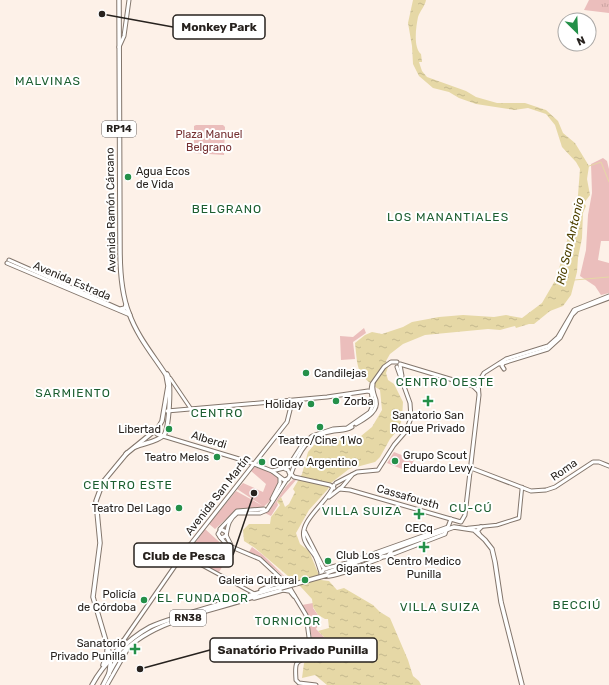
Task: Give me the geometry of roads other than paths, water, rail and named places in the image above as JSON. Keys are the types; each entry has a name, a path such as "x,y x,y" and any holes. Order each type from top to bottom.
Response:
{"main road":[{"name":"Avenida Ramón Cárcano","path":"119,0 120,249 125,299 129,314 141,337 166,375 171,386"},
{"path":"119,48 124,36 129,0"},
{"name":"Avenida Estrada","path":"8,262 121,309 129,314"},
{"name":"Avenida Estrada","path":"44,277 129,314"},
{"path":"322,575 341,573 388,556 420,540 428,533 448,530 461,522 465,515 479,393 478,383 482,375 496,365 514,356 548,346 559,335 572,311 578,307 609,297"},
{"name":"Avenida Ramón Cárcano","path":"125,299 135,322 170,378 171,386"},
{"path":"496,365 550,348 562,335 574,313 600,300"},
{"path":"121,309 126,305"},
{"path":"129,314 135,322"},
{"path":"316,685 299,683 296,680 297,662 300,659 309,657 311,652 306,615 289,586 260,559 225,544 218,533 237,511 259,511 266,508 280,483 279,476 282,470 290,466 302,445 312,436 333,428 347,428 367,414 373,407 370,392 373,383 382,369 392,362 473,386 479,393"},
{"path":"503,363 502,366 504,369"},
{"path":"326,500 334,486 354,473 378,470 394,445 407,429 411,412 398,364"},
{"path":"370,392 373,383"},
{"path":"473,386 478,383"},
{"name":"RP14","path":"163,436 167,426 166,409 171,386"},
{"path":"163,436 157,434 158,427 166,409 191,409 370,392"},
{"path":"220,537 224,538 229,521 237,513 260,513 267,510 289,476 298,455 310,440 329,432 348,430 372,413 377,402 370,392"},
{"name":"Avenida San Martín","path":"111,658 122,640 183,555 288,420 291,406 289,400"},
{"path":"109,674 111,658 93,597 100,542 96,501 103,482 126,454 158,427 164,428 163,436"},
{"path":"126,454 137,446 163,436"},
{"name":"Alberdi","path":"163,436 254,464 272,471 279,476"},
{"name":"Roma","path":"470,468 503,478 531,490 549,490 589,463 599,462 609,466"},
{"path":"282,470 289,476 334,486"},
{"name":"Alberdi","path":"272,471 282,470"},
{"path":"322,575 316,558 304,538 304,530 312,515 354,473"},
{"path":"279,476 282,480 289,476 294,477"},
{"path":"350,477 348,486 350,490"},
{"name":"Cassafousth","path":"334,486 342,485 350,490"},
{"name":"Cassafousth","path":"334,486 339,489 350,490 461,522"},
{"path":"448,530 451,519"},
{"path":"461,522 460,526 465,528"},
{"name":"RN38","path":"420,540 454,527 465,528 477,533 490,546 494,556 501,602 521,685"},
{"path":"477,533 480,527"},
{"path":"220,530 224,529 229,543 234,547"},
{"name":"RN38","path":"92,685 101,669 111,658 150,627 218,604 281,589 448,530 460,529 477,533"},
{"path":"304,530 326,572"},
{"path":"428,533 433,534"},
{"path":"180,548 192,543"},
{"path":"388,556 390,550"},
{"name":"RN38","path":"326,572 375,558 390,550"},
{"path":"375,558 388,556"},
{"path":"322,575 322,570 326,572"},
{"path":"254,594 284,580"},
{"path":"281,589 289,586"},
{"path":"281,589 288,591 294,596"},
{"name":"RN38","path":"103,685 108,680 109,674 118,658 129,645 152,630 204,613 254,594 281,589"},
{"path":"204,613 204,610 218,604"},
{"path":"184,614 196,611"},
{"path":"176,621 192,613"},
{"path":"108,685 108,680 129,645 122,640"},
{"path":"108,648 111,652 115,651"},
{"path":"101,669 107,655 108,648"}],"street":[{"name":"Avenida Ramón Cárcano","path":"171,386 191,409"},
{"path":"465,528 497,525 519,518 522,487"},
{"path":"183,555 254,594"},
{"path":"243,599 246,594 244,588"}],"water":[{"name":"Río San Antonio","path":"413,0 426,0 418,17 416,26 416,42 418,51 421,54 422,62 419,62 422,71 427,77 466,91 476,97 497,103 525,103 546,110 558,121 563,133 575,143 589,166 587,179 590,195 584,203 586,206 583,213 582,238 577,272 571,295 563,306 550,311 534,324 516,328 515,326 500,330 488,329 425,335 403,344 390,354 386,361 388,367 386,373 388,380 394,384 403,402 402,419 398,430 390,439 380,457 375,462 349,469 331,483 328,489 309,510 296,533 300,544 309,551 321,580 329,581 337,590 344,588 373,605 380,612 390,618 408,660 413,676 421,685 327,685 315,675 302,678 304,663 312,659 316,662 322,656 320,653 325,645 326,639 318,631 329,628 328,619 318,615 313,607 312,599 301,587 255,548 244,541 243,530 249,524 270,524 271,517 280,505 277,502 281,497 285,507 289,504 295,492 293,489 302,474 308,452 314,445 325,439 361,436 372,427 382,410 380,390 366,380 362,375 358,366 355,343 365,335 372,332 382,334 403,327 412,322 439,317 463,315 494,317 506,315 522,318 542,303 556,279 575,213 578,195 580,169 576,162 562,147 555,125 546,114 528,108 514,110 476,104 459,98 449,92 433,88 419,76 413,64 408,23"}],"waterway":[{"path":"589,166 601,162 609,182"},
{"name":"Río San Antonio","path":"574,280 609,277"}],"place":[{"name":"Monkey Park","path":"102,14"},
{"name":"Agua Ecos de Vida","path":"128,177"},
{"name":"Candilejas","path":"306,373"},
{"name":"Zorba","path":"336,401"},
{"name":"Sanatorio San Roque Privado","path":"428,401"},
{"name":"Holiday","path":"311,404"},
{"name":"Teatro/Cine 1 Wo","path":"320,427"},
{"name":"Libertad","path":"169,429"},
{"name":"Teatro Melos","path":"217,457"},
{"name":"Grupo Scout Eduardo Levy","path":"395,461"},
{"name":"Correo Argentino","path":"262,462"},
{"name":"Club de Pesca","path":"254,493"},
{"name":"Teatro Del Lago","path":"179,508"},
{"name":"CECq","path":"419,514"},
{"name":"Centro Medico Punilla","path":"424,547"},
{"name":"Club Los Gigantes","path":"328,561"},
{"name":"Galeria Cultural","path":"305,580"},
{"name":"Policía de Córdoba","path":"144,600"},
{"name":"Sanatorio Privado Punilla","path":"135,649"},
{"name":"Sanatório Privado Punilla","path":"140,669"}],"district":[{"name":"MALVINAS","path":"48,81"},
{"name":"BELGRANO","path":"227,209"},
{"name":"LOS MANANTIALES","path":"448,217"},
{"name":"CENTRO OESTE","path":"445,382"},
{"name":"SARMIENTO","path":"73,393"},
{"name":"CENTRO","path":"217,413"},
{"name":"CENTRO ESTE","path":"128,485"},
{"name":"CU-CÚ","path":"471,508"},
{"name":"VILLA SUIZA","path":"362,511"},
{"name":"EL FUNDADOR","path":"203,598"},
{"name":"BECCIÚ","path":"577,605"},
{"name":"VILLA SUIZA","path":"440,607"},
{"name":"TORNICOR","path":"288,621"}],"park label":[{"name":"Plaza Manuel Belgrano","path":"209,140"}]}
